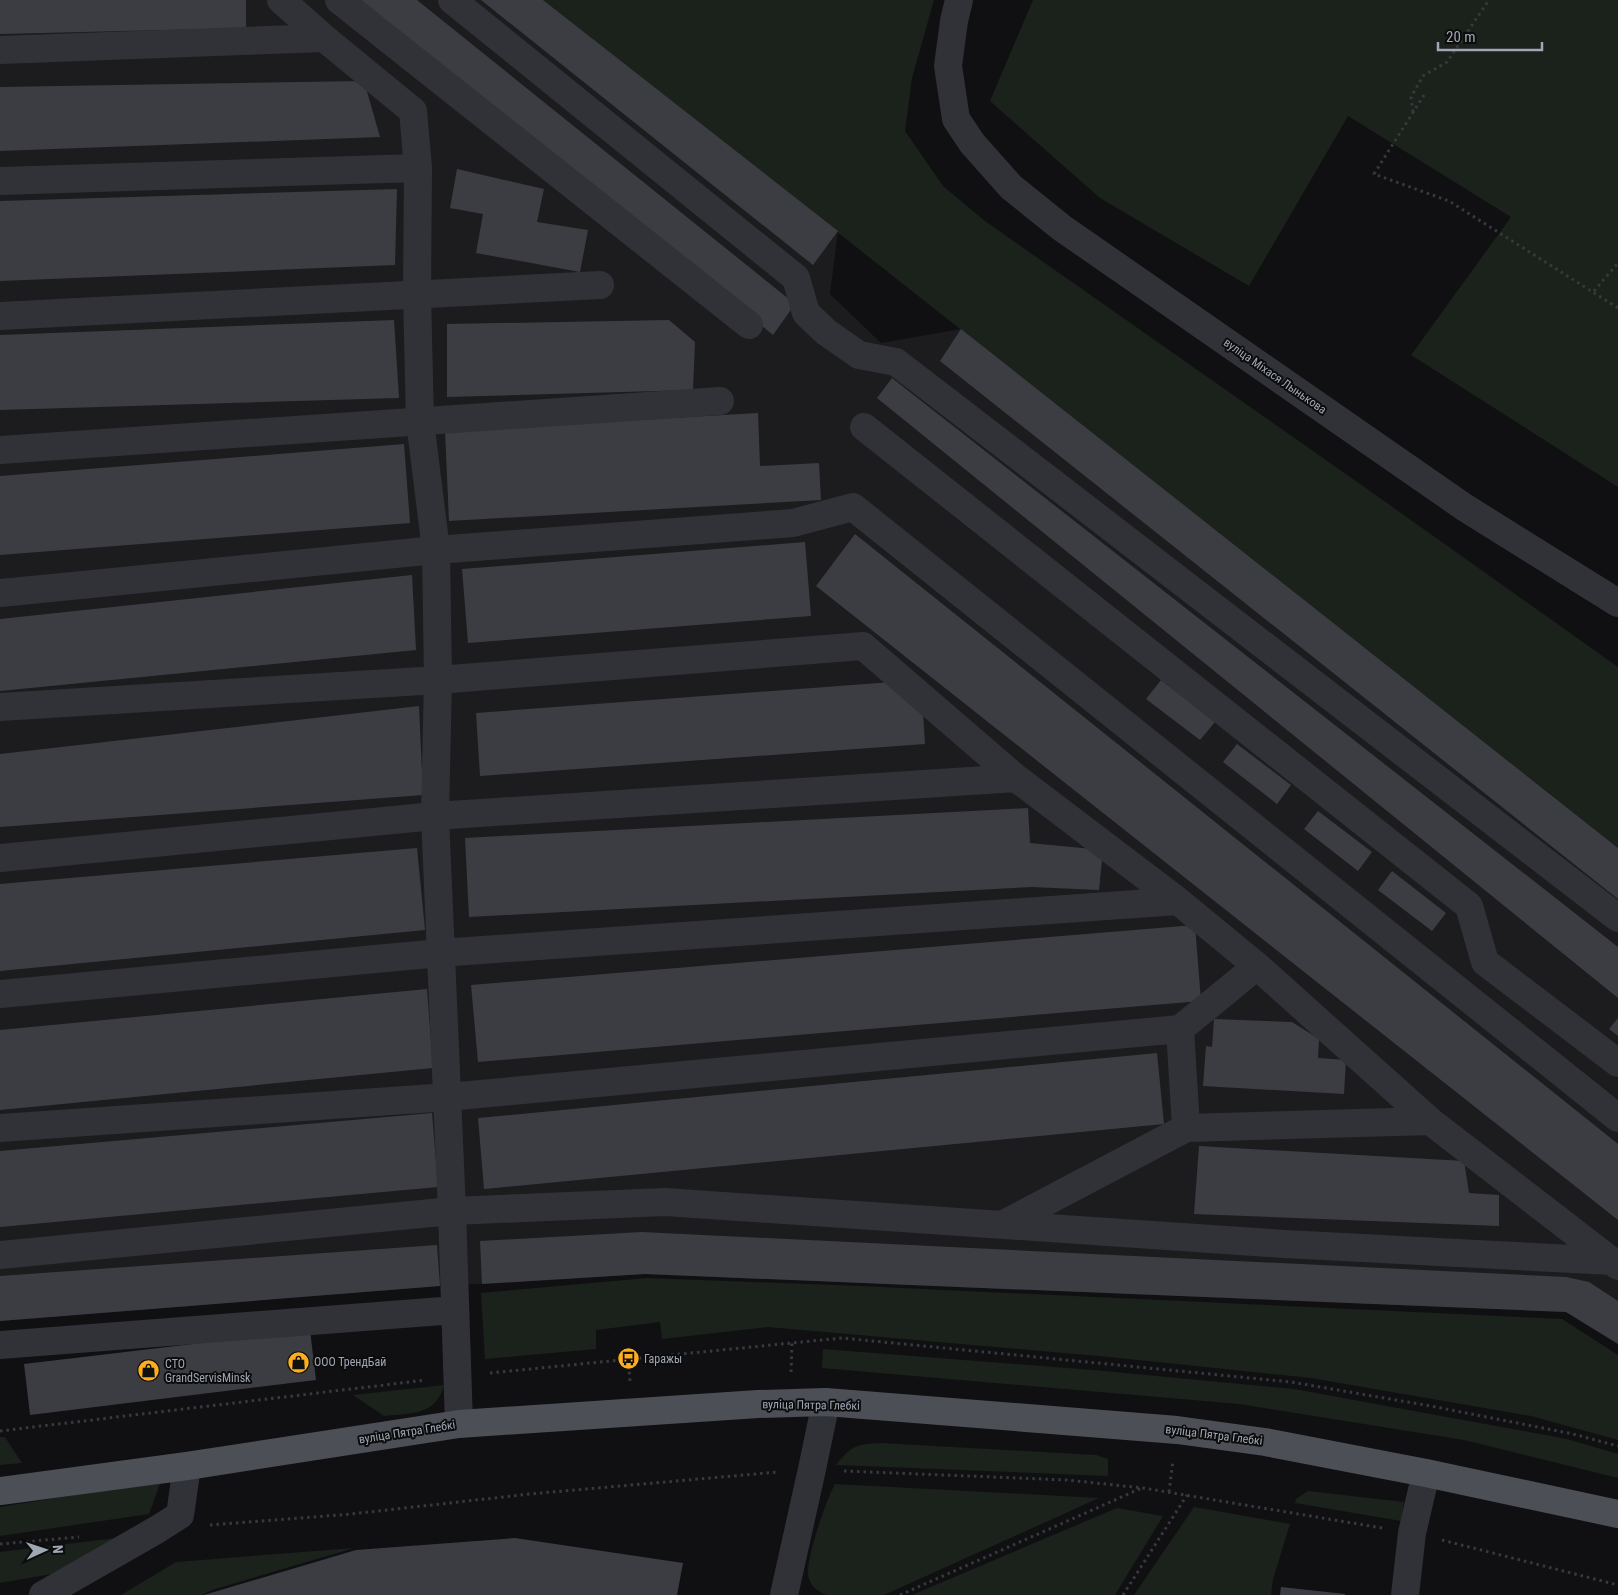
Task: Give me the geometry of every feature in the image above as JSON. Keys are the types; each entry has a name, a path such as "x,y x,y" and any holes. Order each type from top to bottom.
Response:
{"main road":[{"name":"вуліца Пятра Глебкі","path":"0,1491 187,1466 459,1424 758,1404 826,1402 1178,1430 1265,1442 1426,1473 1618,1514"}],"street":[{"path":"281,0 413,111 418,168 417,294 420,421 436,550 438,680 435,816 448,1097 459,1424"},
{"path":"339,0 749,325"},
{"path":"452,0 796,278 806,313 826,332 859,355 896,362 1618,918"},
{"name":"вуліца Міхася Лынькова","path":"959,0 954,20 948,66 956,119 972,143 1011,187 1062,228 1464,507 1618,603"},
{"path":"0,50 324,38"},
{"path":"0,182 418,168"},
{"path":"0,316 600,285"},
{"path":"0,450 720,401"},
{"path":"864,427 1469,906 1485,962 1618,1064"},
{"path":"0,593 436,550 794,523 853,507 1618,1118"},
{"path":"0,707 438,680 863,646 1016,778 1178,901 1257,966 1430,1121 1615,1264"},
{"path":"0,858 435,816 1016,778"},
{"path":"0,994 440,953 1178,901"},
{"path":"0,1128 448,1097 1180,1029 1257,966"},
{"path":"1180,1029 1186,1128"},
{"path":"1002,1225 1186,1128 1430,1121"},
{"path":"0,1255 452,1211 664,1202 1285,1244 1615,1264"},
{"path":"0,1345 455,1310"},
{"path":"784,1595 826,1402"},
{"path":"42,1595 158,1529 180,1514 187,1466"},
{"path":"1405,1595 1412,1533 1426,1473"}],"path":[{"path":"1413,112 1411,98 1423,76 1447,62 1489,0"},
{"path":"1424,95 1374,174 1449,201 1594,291 1618,308"},
{"path":"1594,291 1618,263"},
{"path":"900,1595 1144,1488"},
{"path":"1122,1595 1187,1495"}],"shaded area":[{"path":"0,0 543,0 838,231 830,294 881,343 961,329 1618,848 1618,1344 1566,1312 645,1274 440,1286 0,1321"},
{"path":"543,0 934,0 912,78 905,131 943,186 985,221 1618,667 1618,848"},
{"path":"1033,0 1618,0 1618,487 1411,355 1511,217 1348,116 1249,286 1100,198 990,101"},
{"path":"647,1278 860,1286 1562,1319 1618,1355 1618,1440 1531,1416 1311,1378 1109,1357 768,1327 662,1339 660,1322 596,1330 596,1349 485,1359 481,1293"},
{"path":"823,1349 1093,1370 1294,1389 1567,1439 1618,1454 1618,1478 1464,1440 1239,1404 822,1368"},
{"path":"444,1385 440,1395 429,1408 404,1414 384,1416 353,1395"},
{"path":"0,1437 5,1437 22,1463 0,1465"},
{"path":"882,1443 1096,1455 1108,1459 1108,1476 836,1465 846,1453 856,1447"},
{"path":"161,1481 149,1514 0,1536 0,1507"},
{"path":"835,1484 1099,1498 884,1595 827,1595 817,1590 811,1584 808,1573 818,1528"},
{"path":"1308,1491 1404,1502 1401,1521 1295,1503 1296,1499"},
{"path":"1194,1507 1290,1524 1273,1579 1271,1595 1134,1595"},
{"path":"1117,1508 1163,1516 1115,1595 912,1595"},
{"path":"133,1536 52,1574 0,1583 0,1552"},
{"path":"354,1548 212,1590 202,1595 121,1595 176,1562"}],"building":[{"path":"0,0 246,0 246,28 0,34"},
{"path":"360,0 417,0 795,304 773,335"},
{"path":"481,0 543,0 838,231 813,265"},
{"path":"364,81 380,137 0,151 0,87"},
{"path":"457,169 544,189 537,222 588,230 580,272 476,253 483,214 450,208"},
{"path":"397,189 395,265 0,281 0,201"},
{"path":"394,320 399,398 0,410 0,335"},
{"path":"669,320 695,342 693,390 447,397 447,324"},
{"path":"961,329 1618,848 1618,899 940,361"},
{"path":"892,378 1618,947 1618,998 877,398"},
{"path":"758,413 760,466 819,463 821,500 449,521 445,431"},
{"path":"404,444 410,523 0,555 0,476"},
{"path":"855,534 1618,1144 1618,1220 816,586"},
{"path":"805,542 811,616 468,643 462,569"},
{"path":"412,575 416,650 0,691 0,619"},
{"path":"1161,680 1215,722 1200,740 1146,699"},
{"path":"892,682 923,712 925,744 480,776 476,713"},
{"path":"419,706 423,795 0,827 0,754"},
{"path":"1237,744 1291,785 1277,804 1223,762"},
{"path":"1028,808 1030,843 1103,850 1099,890 1032,887 469,917 465,838"},
{"path":"1318,811 1372,852 1358,871 1304,829"},
{"path":"417,848 425,930 0,971 0,884"},
{"path":"1392,871 1446,913 1432,931 1378,890"},
{"path":"1195,925 1201,1001 478,1062 471,985"},
{"path":"427,989 433,1068 0,1110 0,1030"},
{"path":"1618,1018 1618,1036 1609,1029"},
{"path":"1214,1019 1292,1022 1319,1039 1318,1058 1346,1060 1344,1094 1203,1086 1206,1046 1212,1047"},
{"path":"1157,1053 1164,1124 484,1189 478,1118"},
{"path":"432,1113 438,1187 0,1227 0,1151"},
{"path":"1199,1146 1464,1161 1469,1193 1499,1195 1499,1226 1194,1214"},
{"path":"642,1232 1566,1277 1589,1282 1618,1301 1618,1344 1566,1312 645,1274 482,1284 480,1241"},
{"path":"437,1245 440,1286 0,1321 0,1276"},
{"path":"310,1330 316,1380 30,1415 24,1364"},
{"path":"515,1538 683,1563 677,1595 204,1595 356,1550"},
{"path":"1281,1587 1345,1594 1345,1595 1280,1595"}],"place":[{"name":"Гаражы","path":"628,1359"},
{"name":"ООО ТрендБай","path":"298,1362"},
{"name":"СТО GrandServisMinsk","path":"149,1371"}]}
